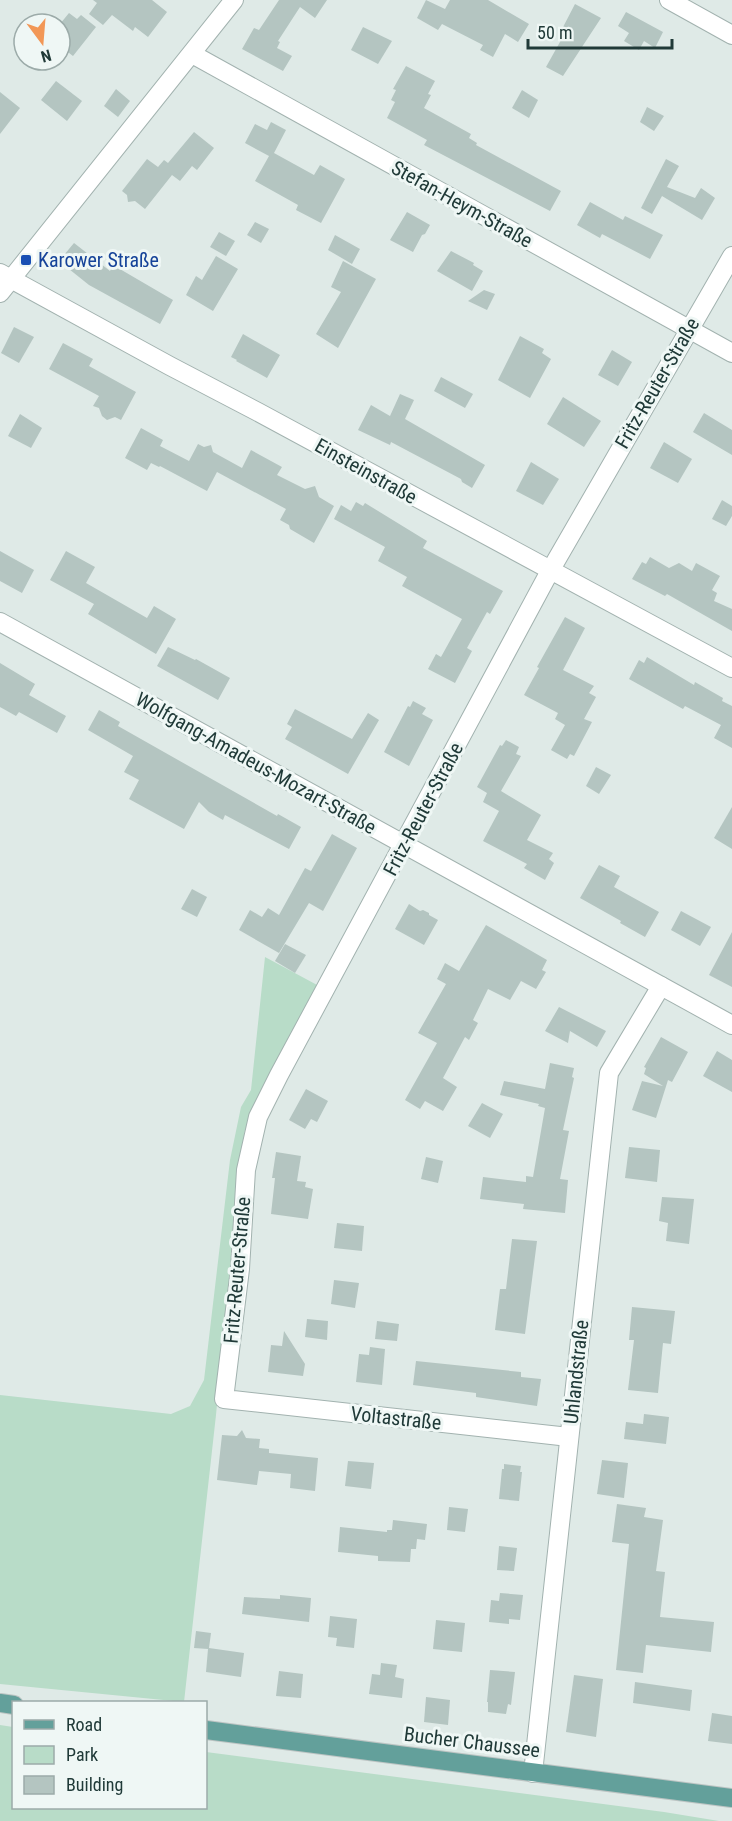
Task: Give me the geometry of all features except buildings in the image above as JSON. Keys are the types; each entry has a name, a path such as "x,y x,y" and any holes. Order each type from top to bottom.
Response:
{"main road":[{"name":"Bucher Chaussee","path":"207,1730 732,1798"}],"street":[{"path":"4,282 234,0"},
{"path":"669,0 732,35"},
{"name":"Stefan-Heym-Straße","path":"192,54 732,353"},
{"name":"Fritz-Reuter-Straße","path":"224,1399 240,1269 246,1170 258,1117 550,571 732,256"},
{"name":"Einsteinstraße","path":"4,282 732,668"},
{"name":"Wolfgang-Amadeus-Mozart-Straße","path":"0,622 732,1025"},
{"name":"Uhlandstraße","path":"533,1773 609,1072 662,986"},
{"name":"Voltastraße","path":"224,1399 569,1437"}],"green space":[{"path":"265,957 319,986 245,1130 184,1701 0,1684 0,1395 171,1414 190,1406 204,1380 230,1160 241,1107 251,1090"},
{"path":"0,1725 12,1727 12,1809 207,1809 207,1752 719,1821 0,1821"}],"place":[{"name":"Karower Straße","path":"26,260"}]}
